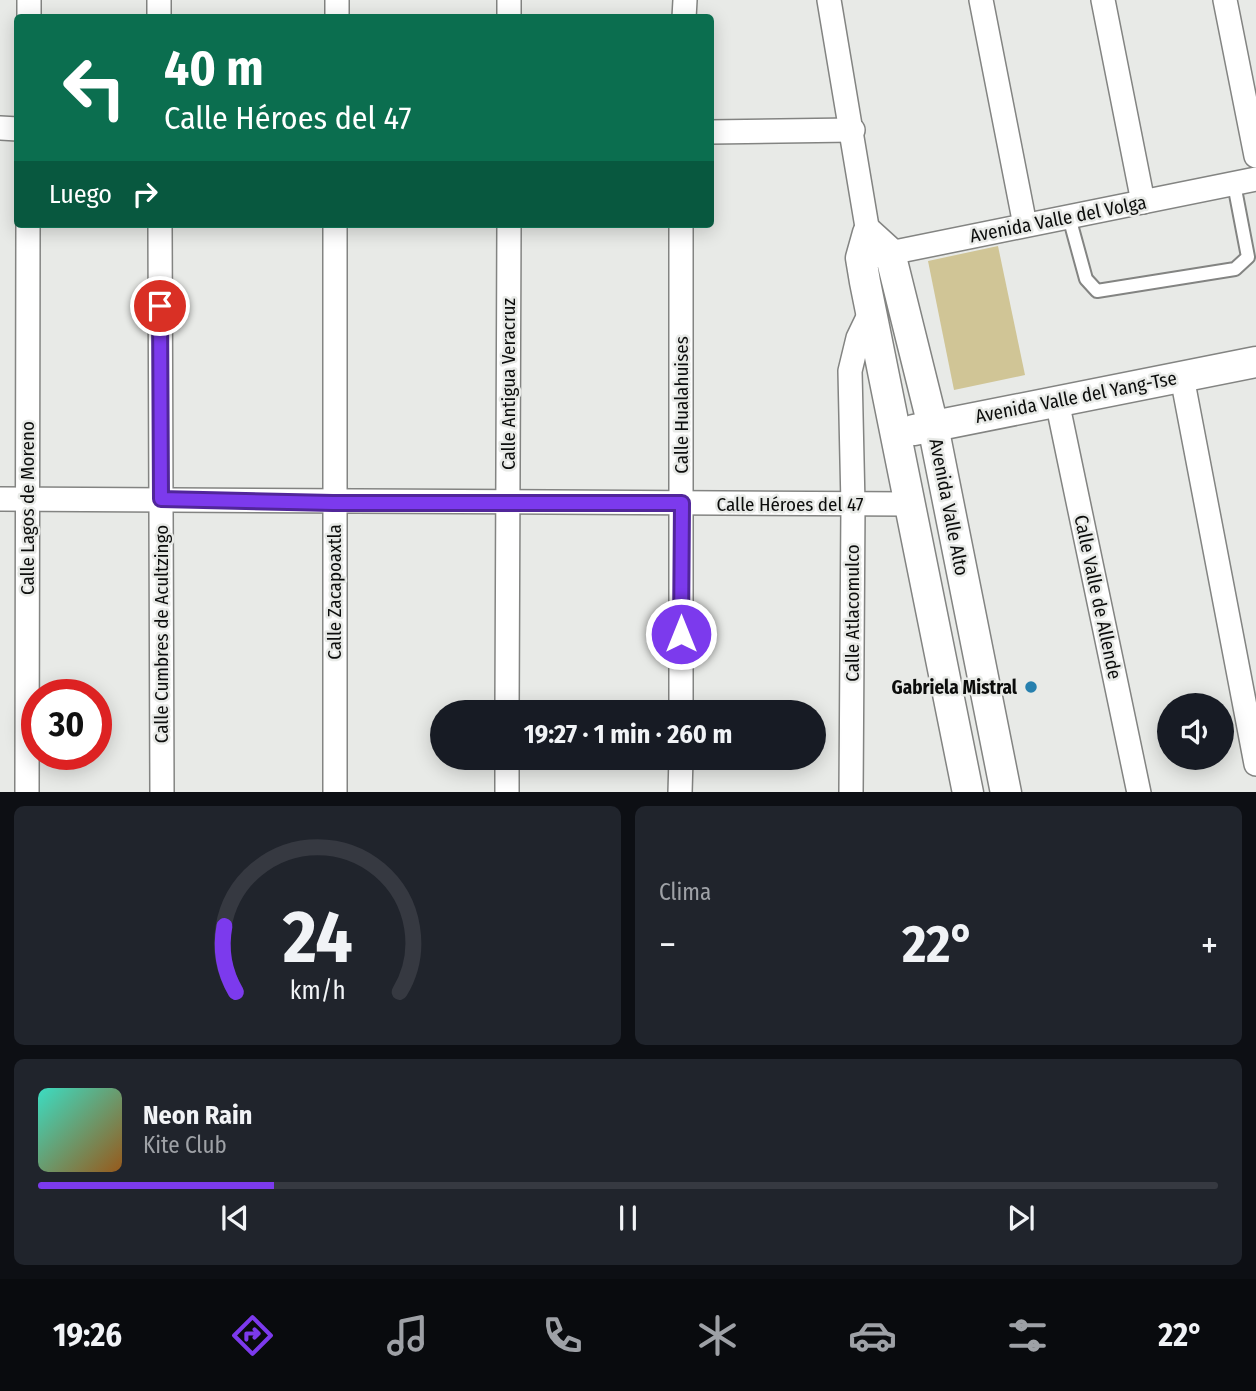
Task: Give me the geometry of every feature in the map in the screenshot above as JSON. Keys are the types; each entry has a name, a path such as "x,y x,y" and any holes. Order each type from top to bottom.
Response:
{"street":[{"name":"Avenida Valle Alto","path":"829,0 853,130 871,311 968,792"},
{"path":"982,0 1025,225"},
{"path":"1103,0 1143,202"},
{"path":"1225,0 1256,156"},
{"path":"714,132 853,130"},
{"name":"Avenida Valle del Volga","path":"890,253 1245,182"},
{"name":"Calle Lagos de Moreno","path":"27,792 28,228"},
{"name":"Calle Cumbres de Acultzingo","path":"160,228 162,792"},
{"name":"Calle Zacapoaxtla","path":"335,228 335,792"},
{"name":"Calle Antigua Veracruz","path":"507,700 509,228"},
{"name":"Calle Hualahuises","path":"681,228 681,700"},
{"path":"864,246 890,253"},
{"name":"Avenida Valle Alto","path":"890,253 933,426 1006,792"},
{"name":"Calle Atlacomulco","path":"851,792 853,505 850,370 858,338 871,311"},
{"name":"Avenida Valle del Yang-Tse","path":"896,433 1256,362"},
{"path":"1182,377 1256,764"},
{"name":"Calle Valle de Allende","path":"1057,401 1139,792"},
{"name":"Calle Héroes del 47","path":"0,499 333,503 908,503"},
{"path":"507,770 507,792"},
{"path":"680,792 681,770"}],"lane":[{"path":"1069,216 1086,279 1092,289 1103,292 1235,269 1246,262 1248,251 1245,182"}],"shaded area":[{"path":"998,246 1025,375 954,390 928,261"}],"place":[{"name":"Gabriela Mistral","path":"1031,687"}],"route":[{"path":"160,306 161,499 333,503 682,503 681,634"}]}
